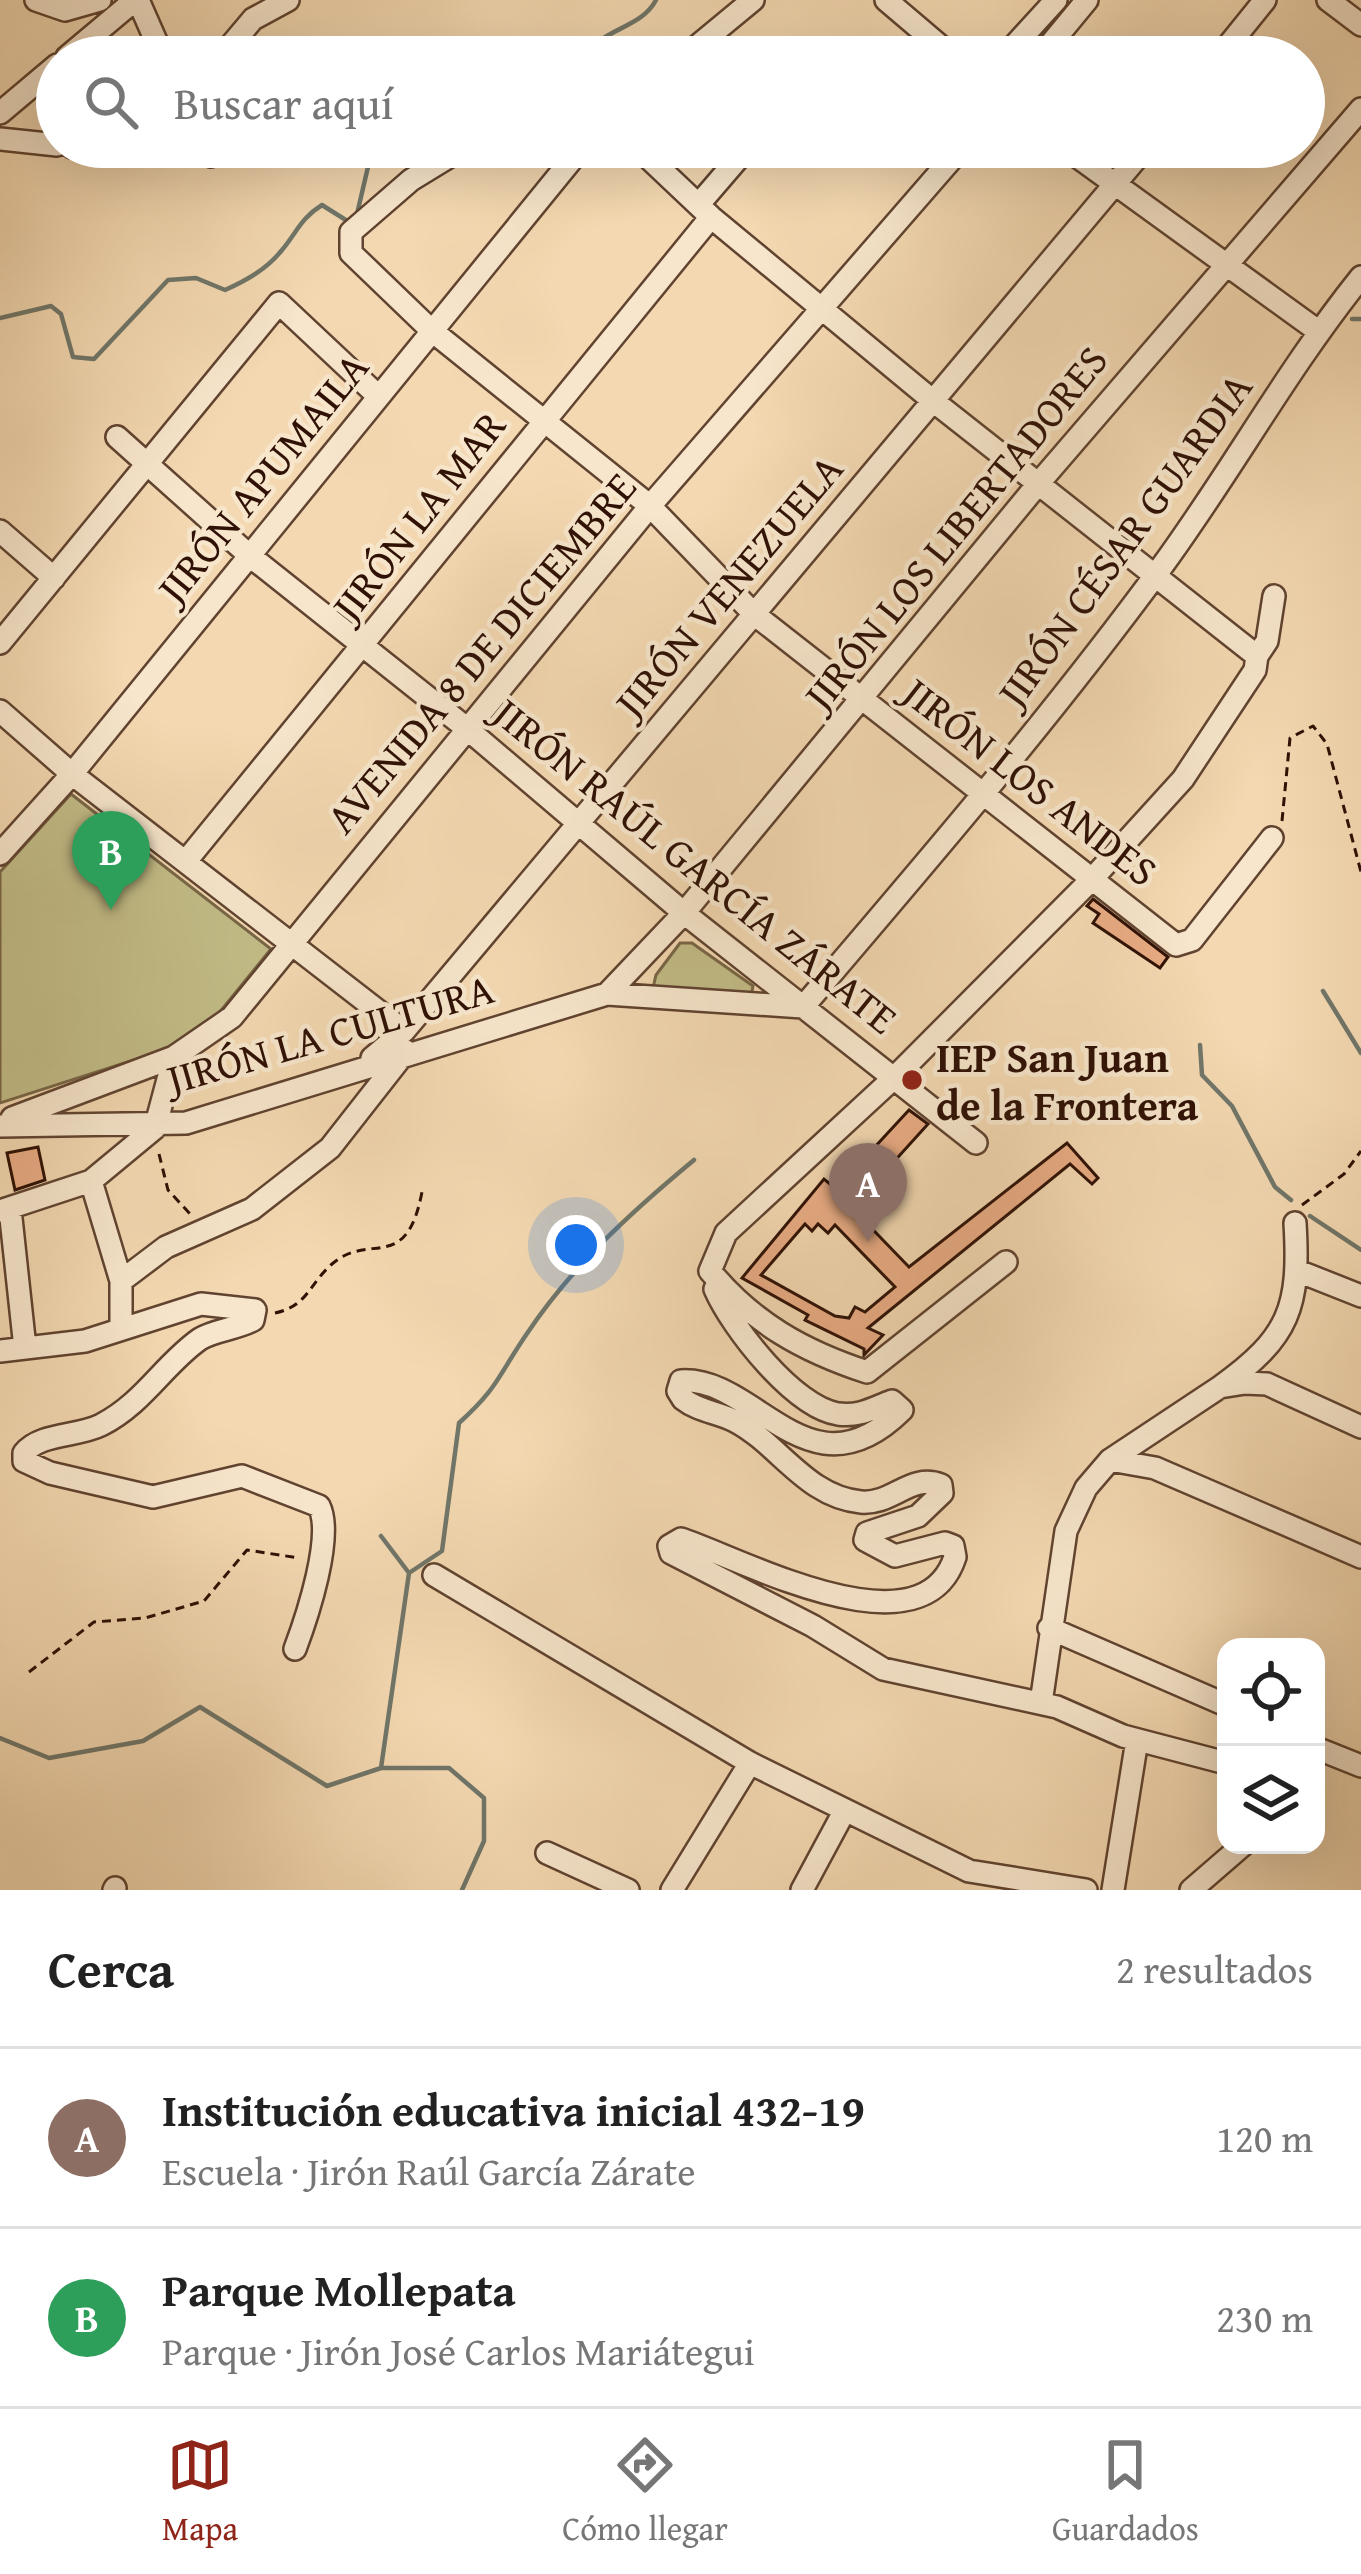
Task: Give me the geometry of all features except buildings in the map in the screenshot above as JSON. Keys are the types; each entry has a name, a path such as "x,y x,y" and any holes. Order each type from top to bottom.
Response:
{"street":[{"path":"36,0 65,10 100,0"},
{"path":"93,36 137,0 153,36"},
{"path":"247,10 288,0"},
{"path":"709,36 753,0"},
{"path":"1023,36 1056,0"},
{"path":"1058,36 1088,0"},
{"path":"1236,36 1265,0"},
{"path":"1328,0 1361,26"},
{"path":"895,3 930,36"},
{"path":"0,113 36,83"},
{"name":"JIRÓN LOS LIBERTADORES","path":"1325,150 1361,109"},
{"path":"0,139 36,143"},
{"name":"JIRÓN LOS ANDES","path":"435,168 375,209 351,232 351,253 431,330 650,506 754,614 1176,945 1192,940 1272,838"},
{"name":"JIRÓN APUMAILA","path":"0,854 72,774 565,168"},
{"path":"659,168 932,400 1155,575 1256,663"},
{"name":"JIRÓN LA MAR","path":"186,860 542,422 734,168"},
{"name":"AVENIDA 8 DE DICIEMBRE","path":"0,1125 174,1057 232,1017 650,506 944,168"},
{"path":"1090,168 1318,332"},
{"name":"JIRÓN VENEZUELA","path":"121,1281 166,1247 252,1209 331,1148 405,1041 579,825 1129,168"},
{"name":"JIRÓN LOS LIBERTADORES","path":"607,994 684,913 1037,484 1310,168"},
{"name":"JIRÓN CÉSAR GUARDIA","path":"803,1007 982,796 1155,575 1220,486 1318,332 1361,277"},
{"path":"0,643 279,303 377,395"},
{"name":"JIRÓN RAÚL GARCÍA ZÁRATE","path":"117,437 250,556 465,728 684,913 976,1143"},
{"path":"0,531 54,578"},
{"path":"1217,1761 1137,1740 1041,1703 883,1670 813,1626 671,1553 669,1546 680,1539 797,1585 899,1604 938,1583 955,1556 953,1546 945,1543 895,1556 880,1553 865,1540 867,1533 930,1508 942,1493 940,1485 920,1482 892,1498 855,1502 794,1471 736,1422 683,1399 678,1391 681,1381 696,1381 727,1393 782,1431 816,1441 865,1433 902,1410 892,1401 859,1415 814,1406 725,1312 710,1271 726,1233 896,1076 1093,878 1183,779 1268,641 1274,596"},
{"path":"0,711 405,1041"},
{"path":"607,994 803,1007"},
{"name":"JIRÓN LA CULTURA","path":"0,1125 186,1123 363,1066 405,1041 607,994"},
{"path":"25,1348 5,1210 91,1181 156,1126 174,1057"},
{"path":"91,1181 121,1281 121,1328"},
{"path":"1041,1703 1066,1531 1086,1488 1110,1460 1220,1387 1281,1331 1291,1316 1298,1270 1295,1223"},
{"path":"710,1271 766,1326 818,1356 867,1372 877,1369 1006,1262"},
{"path":"1298,1270 1361,1296"},
{"path":"0,1351 85,1341 201,1304 250,1307 255,1315 242,1326 202,1338 113,1419 73,1435 35,1442 23,1453 24,1461 50,1473 153,1497 242,1476 319,1506 324,1526 316,1558 315,1594 295,1649"},
{"path":"1220,1387 1267,1384 1361,1426"},
{"path":"1110,1460 1155,1468 1361,1557"},
{"path":"434,1575 750,1763 969,1880 1086,1890"},
{"path":"1049,1628 1217,1701"},
{"path":"1113,1890 1137,1740"},
{"path":"1325,1752 1361,1766"},
{"path":"673,1890 750,1763"},
{"path":"802,1890 845,1810"},
{"path":"547,1853 628,1890"},
{"path":"1191,1890 1233,1854"}],"path":[{"path":"1272,838 1286,812 1290,738 1312,726 1327,744 1361,872"},
{"path":"156,1126 162,1177 168,1190 187,1205 202,1234"},
{"path":"1295,1223 1304,1203 1344,1174 1361,1151"},
{"path":"255,1315 296,1308 340,1259 401,1240 416,1216 422,1192"},
{"path":"29,1672 94,1622 145,1618 204,1600 247,1550 316,1558"}],"shaded area":[{"path":"71,794 271,949 214,1019 165,1050 0,1103 0,872"},
{"path":"680,943 692,943 753,986 751,997 653,988 656,975"}],"waterway":[{"path":"608,36 641,17 656,0"},
{"path":"357,214 368,168"},
{"path":"0,318 51,306 61,314 73,357 94,359 168,280 196,278 225,290 270,263 322,205 349,222"},
{"path":"1352,319 1361,319"},
{"path":"1323,991 1361,1053"},
{"path":"1200,1045 1202,1075 1232,1106 1275,1187 1291,1200"},
{"path":"381,1768 409,1573 442,1551 459,1423 490,1391 582,1263 694,1160"},
{"path":"1310,1216 1361,1250"},
{"path":"381,1536 409,1573"},
{"path":"0,1738 49,1758 143,1741 200,1707 327,1786 381,1768 449,1768 484,1798 484,1841 462,1890"}],"place":[{"name":"Parque Mollepata","path":"111,910"},
{"name":"IEP San Juan de la Frontera","path":"912,1080"},
{"name":"Institución educativa inicial 432-19","path":"868,1242"}]}
